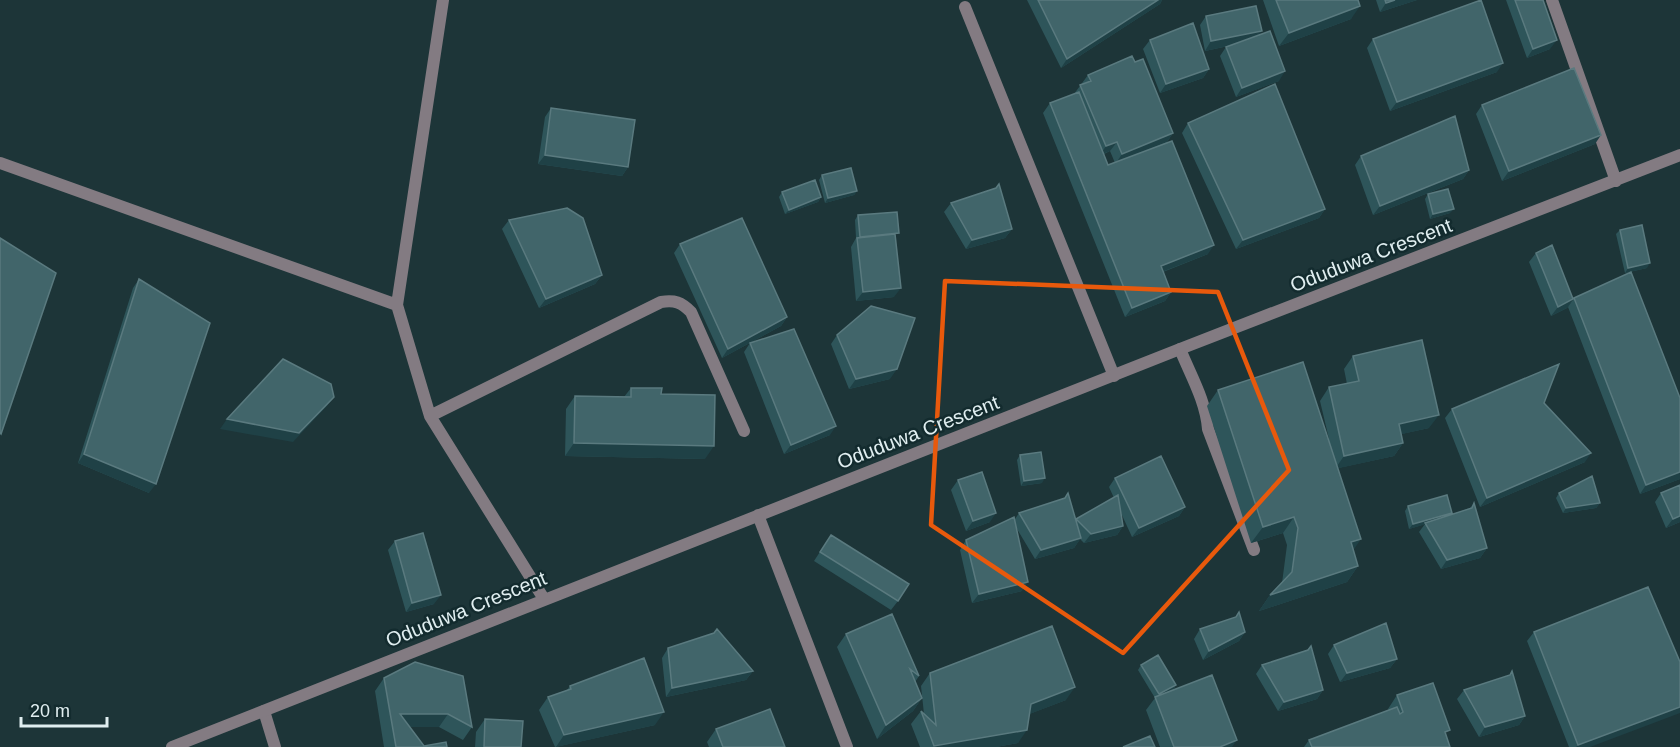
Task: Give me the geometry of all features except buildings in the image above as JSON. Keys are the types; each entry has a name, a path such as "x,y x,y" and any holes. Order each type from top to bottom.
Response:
{"street":[{"path":"443,0 397,305 430,416 544,598"},
{"path":"1552,0 1617,181"},
{"path":"965,7 1114,376"},
{"name":"Oduduwa Crescent","path":"172,747 544,598 1680,155"},
{"path":"0,163 397,305"},
{"path":"430,416 661,302 672,300 682,303 691,312 744,432"},
{"path":"1180,349 1201,400 1208,429 1254,550"},
{"path":"758,515 847,747"},
{"path":"264,711 275,747"}],"highlighted area":[{"path":"945,281 1218,292 1289,470 1123,653 931,525"}]}
